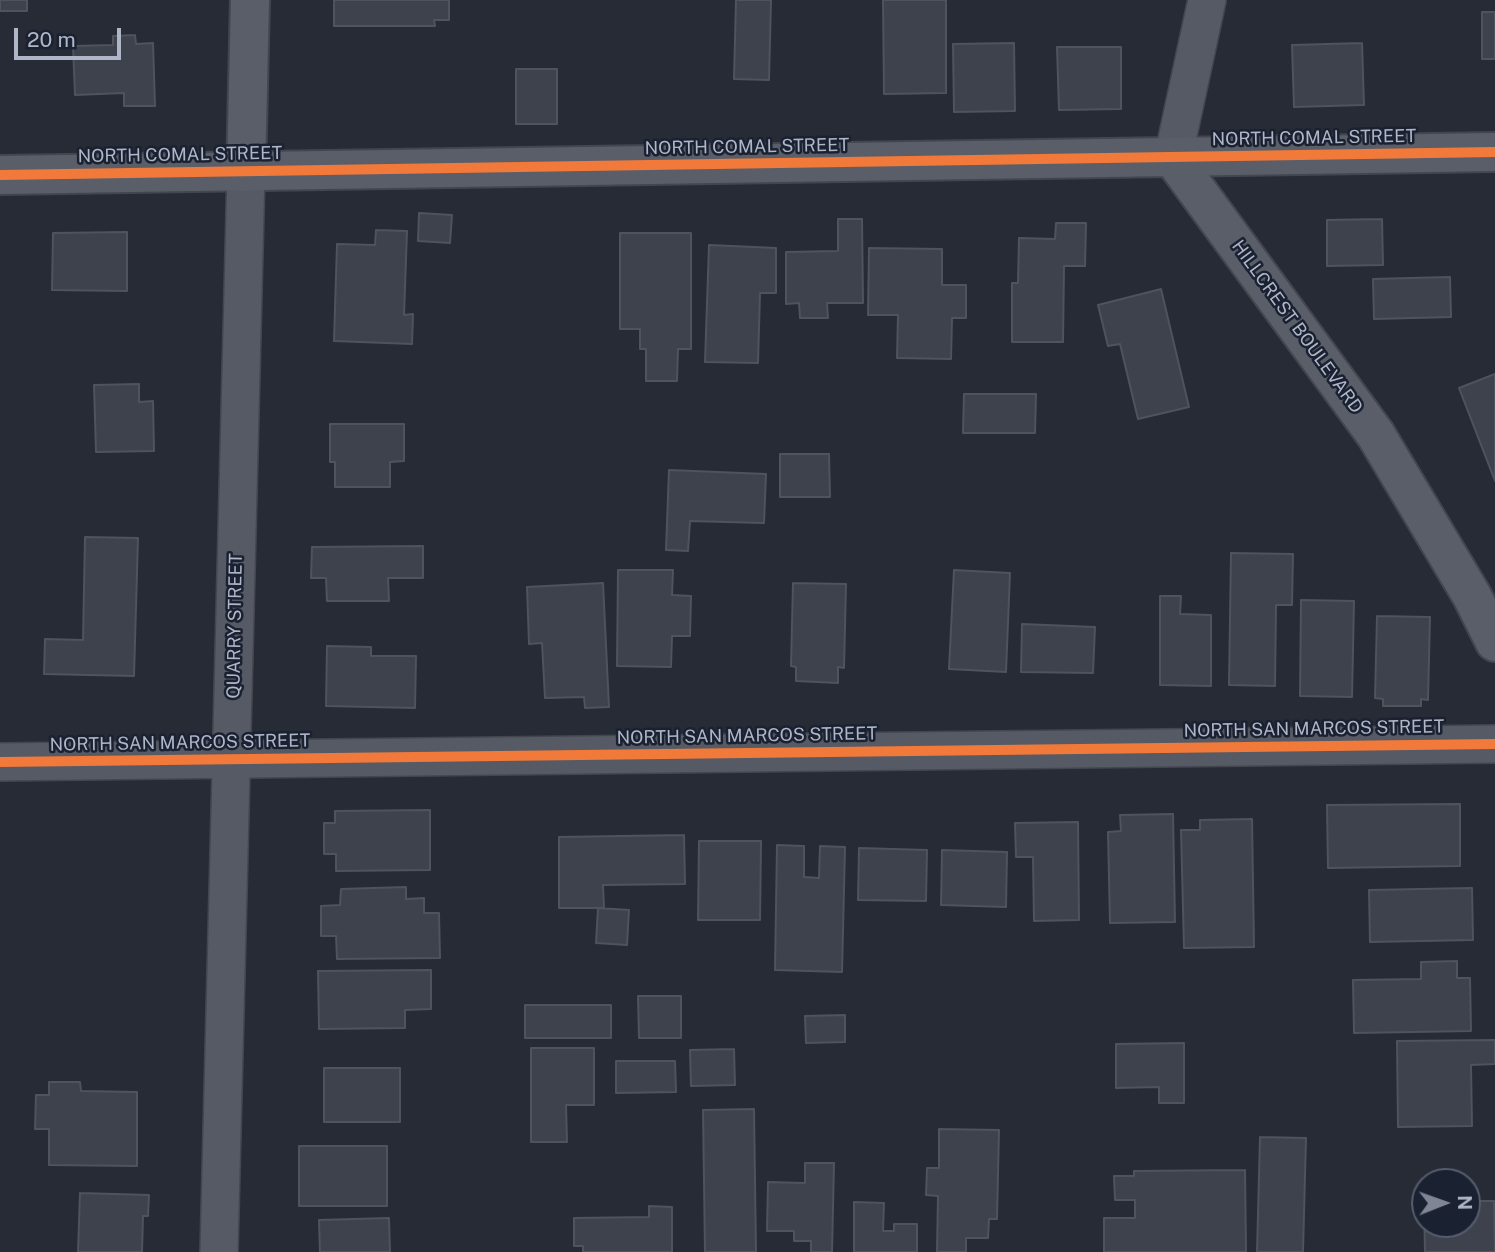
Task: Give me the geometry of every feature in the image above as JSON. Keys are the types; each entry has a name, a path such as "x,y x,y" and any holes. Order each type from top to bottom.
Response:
{"street":[{"name":"QUARRY STREET","path":"219,1252 250,0"},
{"path":"1172,158 1207,0"},
{"name":"NORTH COMAL STREET","path":"0,176 1495,152"},
{"name":"HILLCREST BOULEVARD","path":"1172,158 1376,435 1472,596 1495,642"},
{"name":"NORTH SAN MARCOS STREET","path":"0,762 1495,744"}],"building":[{"path":"0,0 27,0 27,11 0,11"},
{"path":"334,0 449,0 449,20 434,20 435,26 334,26"},
{"path":"736,0 771,0 769,80 734,79"},
{"path":"883,0 946,0 946,93 884,94"},
{"path":"1482,12 1495,12 1495,59 1482,59"},
{"path":"135,35 136,44 153,43 155,106 124,106 124,93 75,95 73,46 113,45 113,36"},
{"path":"1014,43 1015,111 954,112 953,44"},
{"path":"1362,43 1364,105 1294,107 1292,45"},
{"path":"1057,47 1121,47 1121,109 1059,110"},
{"path":"516,69 557,69 557,124 516,124"},
{"path":"419,213 452,215 450,243 418,241"},
{"path":"838,219 862,219 863,303 827,303 828,318 800,318 799,303 786,304 786,252 838,251"},
{"path":"1382,219 1383,265 1327,266 1327,220"},
{"path":"1056,223 1086,223 1085,266 1064,266 1063,342 1012,342 1012,283 1018,283 1019,238 1055,239"},
{"path":"376,230 407,231 404,315 413,314 412,344 334,341 337,244 375,245"},
{"path":"127,232 127,291 52,290 53,233"},
{"path":"620,233 691,233 691,349 678,349 677,381 646,381 646,349 640,349 640,329 620,329"},
{"path":"709,245 776,248 776,293 760,293 758,363 705,362"},
{"path":"869,248 942,249 942,285 966,285 966,318 952,318 951,359 897,358 898,315 868,315"},
{"path":"1450,277 1451,317 1374,319 1373,279"},
{"path":"1161,289 1189,407 1138,419 1120,344 1108,346 1098,305"},
{"path":"1495,374 1495,481 1459,388"},
{"path":"139,384 139,402 153,401 154,451 96,452 94,385"},
{"path":"964,394 1036,394 1035,433 963,433"},
{"path":"330,424 404,424 404,461 390,462 390,487 335,487 335,462 330,462"},
{"path":"780,454 829,454 830,497 780,497"},
{"path":"669,470 766,474 764,523 690,521 688,551 666,550"},
{"path":"85,537 138,538 134,676 44,674 45,639 83,640"},
{"path":"423,546 423,578 388,578 389,601 327,601 326,578 311,578 312,547"},
{"path":"1231,553 1293,554 1292,605 1276,605 1275,686 1229,685"},
{"path":"618,570 673,570 672,595 691,596 690,636 672,636 671,667 617,666"},
{"path":"954,570 1010,573 1006,672 949,669"},
{"path":"603,583 609,707 585,708 584,697 545,698 542,643 529,644 527,587"},
{"path":"793,583 846,584 844,668 838,667 838,683 796,681 796,667 791,666"},
{"path":"1160,596 1181,596 1180,614 1211,615 1211,686 1160,685"},
{"path":"1301,600 1354,601 1352,697 1300,696"},
{"path":"1377,616 1430,617 1428,700 1421,699 1421,706 1383,706 1383,699 1375,698"},
{"path":"1022,624 1095,627 1093,673 1021,672"},
{"path":"327,646 371,647 371,656 416,656 415,708 326,706"},
{"path":"1460,804 1460,866 1328,868 1327,805"},
{"path":"430,810 430,870 336,871 336,854 324,854 324,823 335,823 335,811"},
{"path":"1173,814 1175,922 1110,923 1108,832 1121,831 1120,815"},
{"path":"1252,819 1254,947 1184,948 1181,830 1200,830 1200,820"},
{"path":"1078,822 1079,920 1034,921 1033,857 1016,857 1015,823"},
{"path":"684,835 685,884 603,885 604,908 559,908 559,837"},
{"path":"699,841 761,841 760,920 698,920"},
{"path":"777,845 804,846 804,877 819,878 820,846 845,847 842,972 775,970"},
{"path":"859,848 927,850 926,901 858,900"},
{"path":"942,850 1007,852 1006,907 941,905"},
{"path":"406,887 406,899 424,898 424,913 439,913 440,958 337,959 336,936 321,936 321,906 340,905 341,889"},
{"path":"1472,888 1473,940 1370,942 1369,890"},
{"path":"598,908 629,910 627,945 596,943"},
{"path":"1457,961 1457,978 1470,978 1471,1031 1354,1033 1353,980 1421,979 1421,962"},
{"path":"431,970 431,1009 405,1010 405,1028 319,1029 318,971"},
{"path":"638,996 681,996 681,1038 639,1038"},
{"path":"525,1005 611,1005 611,1038 525,1038"},
{"path":"845,1015 845,1042 806,1043 805,1016"},
{"path":"1495,1040 1495,1064 1471,1065 1472,1126 1398,1127 1397,1041"},
{"path":"1184,1043 1184,1103 1159,1103 1159,1087 1116,1088 1116,1044"},
{"path":"531,1048 594,1048 594,1105 566,1105 567,1142 531,1142"},
{"path":"734,1049 735,1085 691,1086 690,1050"},
{"path":"616,1061 675,1061 676,1092 616,1093"},
{"path":"324,1068 400,1068 400,1122 324,1122"},
{"path":"49,1082 80,1082 81,1091 137,1092 137,1166 49,1165 49,1129 35,1129 36,1095 49,1095"},
{"path":"754,1109 756,1252 705,1252 703,1110"},
{"path":"939,1129 999,1130 997,1219 989,1219 988,1238 966,1238 966,1252 937,1252 938,1196 926,1195 927,1168 939,1168"},
{"path":"1260,1137 1306,1138 1303,1252 1257,1252"},
{"path":"299,1146 387,1146 387,1206 299,1206"},
{"path":"805,1163 834,1163 832,1252 811,1252 811,1241 794,1241 794,1231 767,1231 768,1182 805,1183"},
{"path":"1245,1170 1246,1252 1104,1252 1104,1218 1135,1218 1135,1200 1115,1200 1114,1176 1134,1176 1134,1171"},
{"path":"80,1193 149,1195 148,1216 143,1216 142,1252 78,1252"},
{"path":"1481,1201 1494,1201 1495,1252 1425,1252 1425,1238 1481,1238"},
{"path":"854,1202 884,1203 883,1231 894,1231 894,1224 917,1224 917,1252 854,1252"},
{"path":"649,1206 672,1207 672,1252 583,1252 583,1246 574,1246 574,1218 649,1217"},
{"path":"389,1218 390,1252 320,1252 319,1220"}],"cycle path":[{"path":"0,175 1495,152"},
{"path":"0,762 1495,744"}]}
